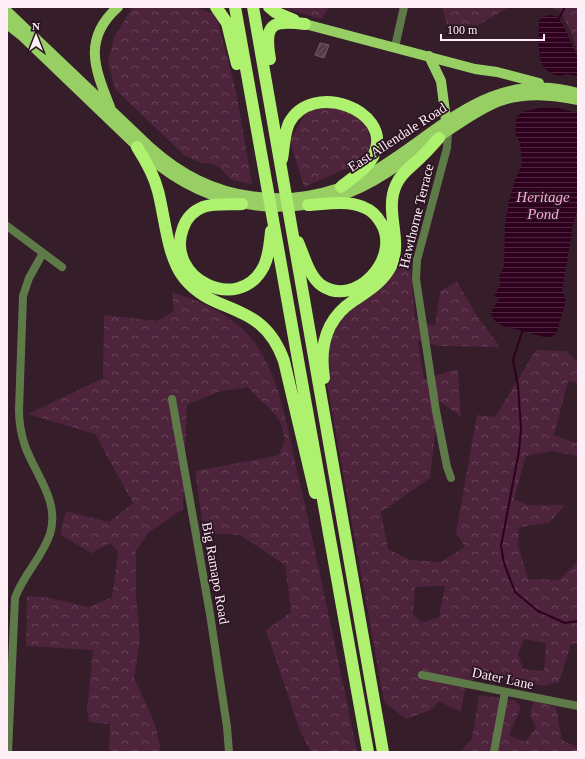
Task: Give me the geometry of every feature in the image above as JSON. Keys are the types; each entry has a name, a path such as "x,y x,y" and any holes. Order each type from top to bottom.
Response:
{"highway":[{"path":"216,7 225,18 229,27 243,94 259,138"},
{"path":"235,7 368,752"},
{"path":"252,7 383,752"},
{"path":"269,7 279,14 305,24"},
{"path":"271,120 273,82 267,45 269,32 272,27 278,23 286,22 305,24"},
{"path":"280,170 286,133 292,118 311,104 324,101 336,102 349,107 367,119 375,132 377,145 370,161 341,187"},
{"path":"327,439 326,390 322,356 326,332 342,310 375,286 387,273 393,261 396,249 391,205 396,185 401,175 422,156 444,130"},
{"path":"137,147 156,184 174,259 182,277 202,294 257,321 271,335 279,348 284,360 310,473 336,568"},
{"path":"242,204 204,207 191,215 182,229 180,248 186,264 196,278 210,287 221,290 238,288 248,283 257,275 263,268 267,258 273,220"},
{"path":"289,219 310,271 322,285 333,290 346,290 371,278 384,259 387,245 385,233 375,215 365,208 353,204 308,205"}],"main road":[{"path":"112,110 97,75 94,53 100,32 116,8"},
{"name":"East Allendale Road","path":"7,11 151,148 170,164 190,176 212,186 244,196 272,199 306,196 341,187 372,172 490,105 514,97 550,95 578,100"},
{"name":"East Allendale Road","path":"7,24 164,171 185,184 208,195 242,204 269,207 308,205 337,198 366,186 444,130 481,100 499,92 529,86 553,87 578,93"},
{"path":"305,24 553,87"},
{"name":"Hawthorne Terrace","path":"429,56 441,81 444,130"}],"street":[{"path":"395,47 404,7"},
{"name":"Hawthorne Terrace","path":"444,130 447,148 417,260 416,279 436,411 447,467 451,478"},
{"path":"7,226 62,267"},
{"path":"8,752 14,604 21,582 45,545 52,524 52,505 26,447 19,423 23,296 29,278 43,253"},
{"name":"Big Ramapo Road","path":"172,399 210,614 227,727 229,752"},
{"name":"Dater Lane","path":"422,675 578,706"},
{"path":"494,752 505,692"}],"green space":[{"path":"133,7 195,7 216,15 236,91 252,184 232,180 220,168 212,164 201,163 184,155 115,89 108,62 114,37"},
{"path":"280,7 329,7 321,19"},
{"path":"442,7 509,7 478,25 447,24"},
{"path":"549,7 578,7 578,54 571,32 560,11"},
{"path":"328,106 353,115 363,122 372,147 357,164 304,187 290,141 305,113"},
{"path":"389,268 411,268 415,319 435,326 440,291 457,282 478,317 500,347 440,346 418,341 424,379 458,369 461,417 431,395 436,425 430,478 381,512 388,549 410,560 441,562 465,547 456,533 477,415 495,417 536,350 566,351 578,362 578,383 568,381 554,435 576,443 578,439 578,456 552,451 526,456 514,499 527,505 565,505 549,523 519,527 518,544 528,579 559,580 578,561 578,643 571,644 559,682 543,686 484,676 470,681 464,694 461,712 439,701 431,710 406,719 384,702 326,378 327,327","holes":["445,586 439,617 422,623 413,614 415,587","524,639 546,643 544,671 523,669 518,654"]},
{"path":"172,292 210,307 234,322 253,341 261,352 269,368 286,418 357,752 311,752 300,731 266,630 291,612 285,565 240,535 204,533 195,471 279,455 283,444 284,437 280,422 248,387 218,392 187,405 183,509 148,533 136,551 136,593 140,640 134,678 155,724 161,752 109,752 110,724 89,722 87,711 93,650 26,646 27,596 50,598 89,607 112,597 118,552 110,543 92,553 60,535 66,511 109,522 133,503 95,434 28,414 103,378 104,315 157,321 174,311"},
{"path":"479,695 514,700 521,707 509,735 525,742 536,728 530,714 533,701 556,707 562,740 578,748 578,752 460,752 472,739"}],"water":[{"path":"548,15 557,16 562,23 578,58 578,76 566,74 560,76 552,74 544,67 541,61 538,40 539,20"},
{"name":"Heritage Pond","path":"540,108 558,108 578,113 578,205 562,290 566,301 556,334 548,338 503,326 494,320 491,313 499,298 494,296 500,285 499,277 504,267 505,224 509,201 515,180 522,164 520,143 515,133 517,116 525,111"}],"building":[{"path":"320,43 329,45 324,58 315,55"}],"waterway":[{"path":"558,20 565,7"},
{"path":"523,329 513,360 518,386 521,428 519,451 501,546 504,563 515,592 538,611 565,623 578,621"}]}
